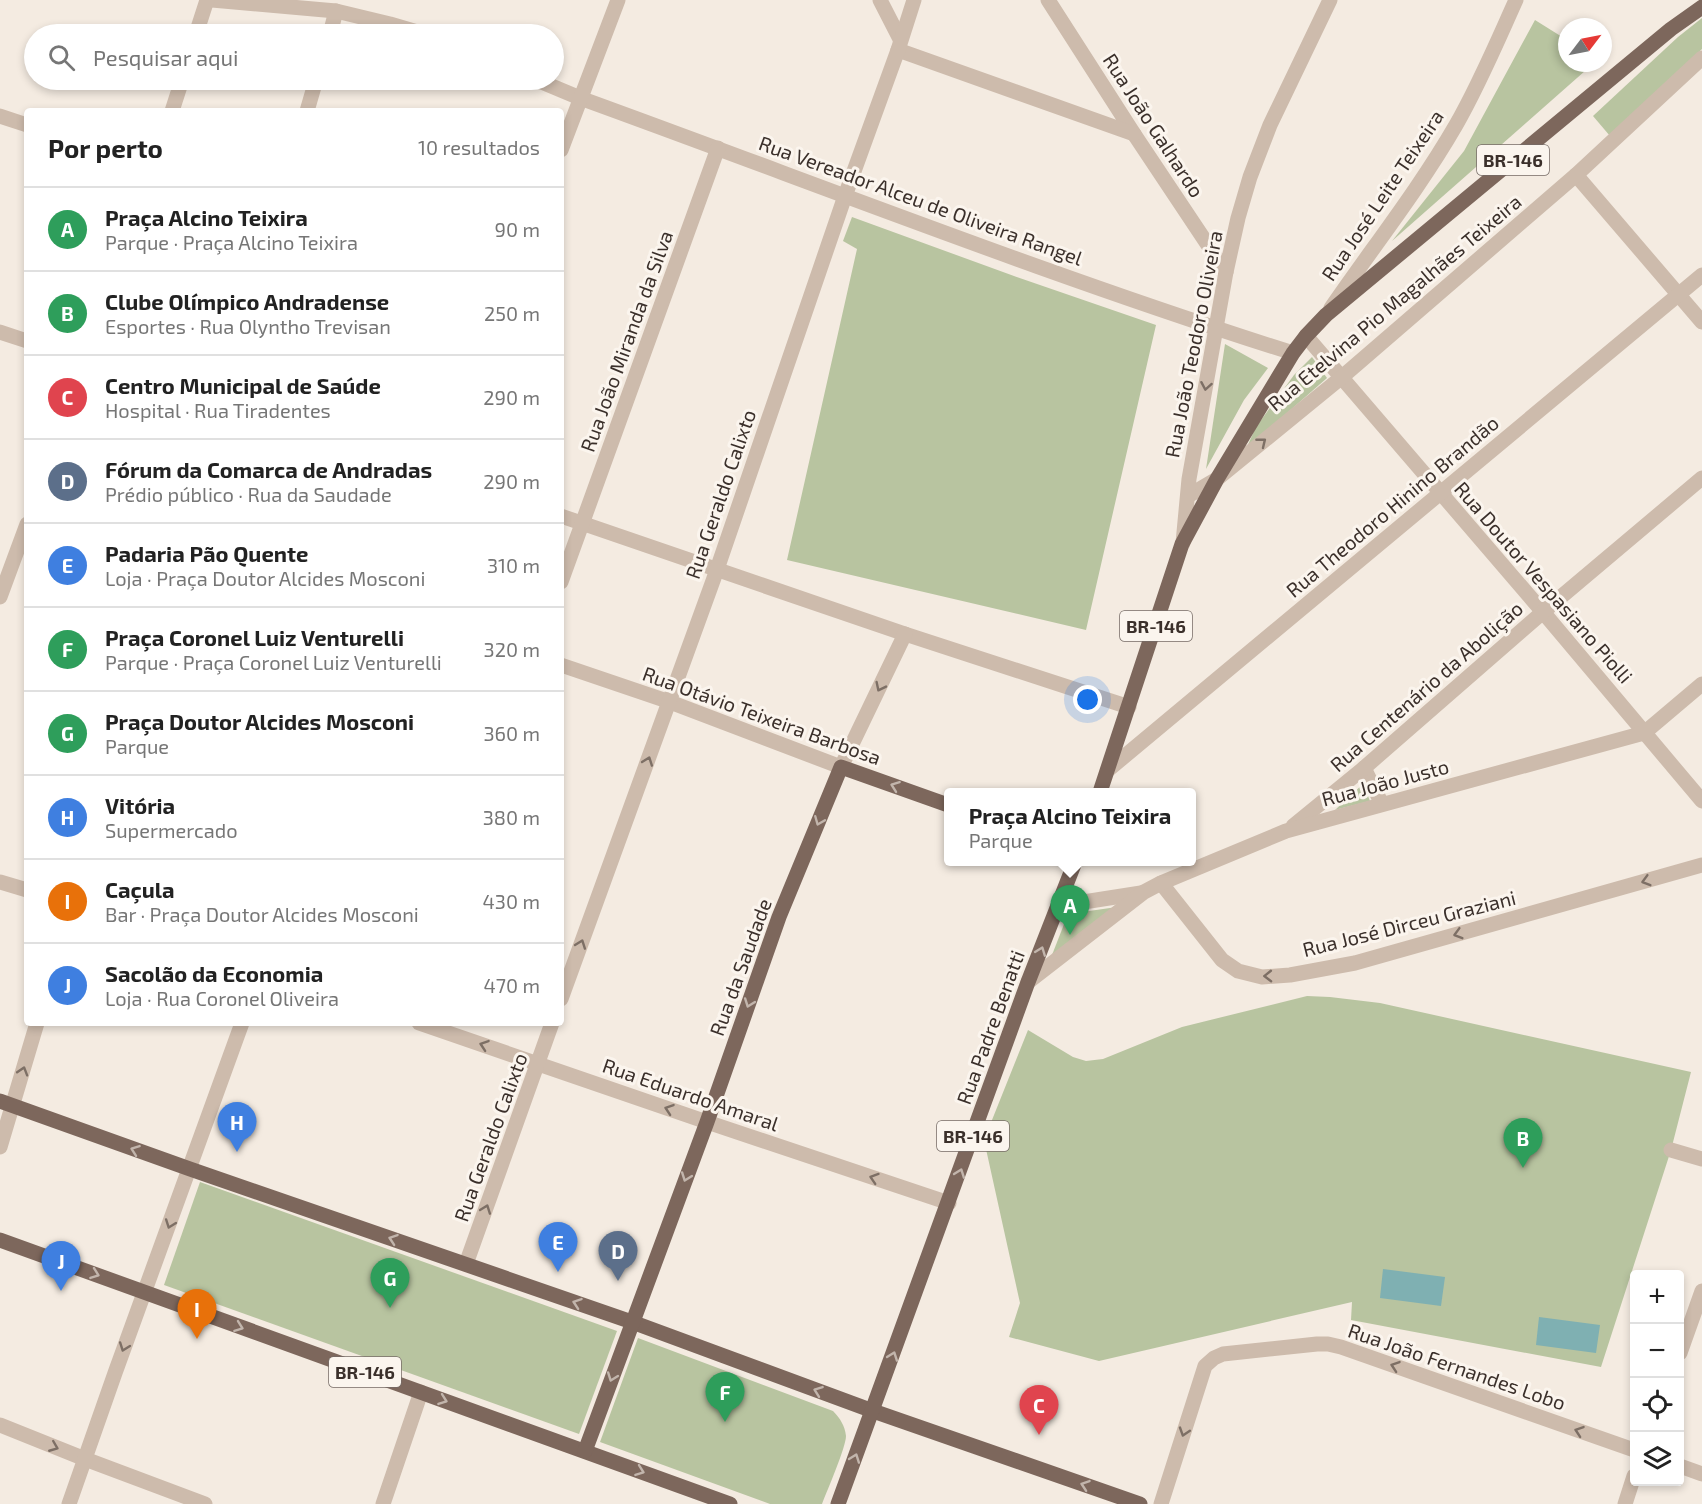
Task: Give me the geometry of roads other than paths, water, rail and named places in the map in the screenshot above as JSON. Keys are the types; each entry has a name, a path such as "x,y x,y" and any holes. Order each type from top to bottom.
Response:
{"main road":[{"name":"BR-146","path":"1293,353 1326,315 1671,29 1702,7"},
{"name":"Rua Etelvina Pio Magalhães Teixeira","path":"1182,544 1249,423 1293,353"},
{"name":"Rua João Teodoro Oliveira","path":"1129,706 1182,544"},
{"name":"BR-146","path":"1101,788 1129,706"},
{"name":"Rua Otávio Teixeira Barbosa","path":"841,767 944,804"},
{"name":"Rua da Saudade","path":"585,1451 779,917 841,767"},
{"name":"Rua Padre Benatti","path":"873,1411 1028,982 1073,866"},
{"path":"6,1104 190,1170 632,1322 873,1411 1140,1504"},
{"name":"BR-146","path":"0,1240 730,1504"},
{"name":"BR-146","path":"838,1504 873,1411"}],"street":[{"path":"199,24 207,0"},
{"path":"212,0 336,11 390,24"},
{"path":"564,142 618,0"},
{"path":"880,0 899,45 1134,134"},
{"name":"Rua Geraldo Calixto","path":"564,991 670,702 914,0"},
{"name":"Rua João Galhardo","path":"1048,0 1226,272"},
{"name":"Rua João Teodoro Oliveira","path":"1182,544 1189,479 1226,272 1238,218 1250,177 1270,125 1330,0"},
{"name":"Rua José Leite Teixeira","path":"1326,315 1456,124 1516,0"},
{"path":"333,24 336,11"},
{"name":"Rua Etelvina Pio Magalhães Teixeira","path":"1217,479 1342,377 1576,175 1702,58"},
{"path":"173,108 179,90"},
{"path":"308,108 313,90"},
{"name":"Rua Vereador Alceu de Oliveira Rangel","path":"561,90 1019,260 1216,329 1293,353"},
{"path":"0,116 24,124"},
{"name":"Rua João Miranda da Silva","path":"564,574 718,148"},
{"path":"1576,175 1702,322"},
{"name":"Rua Theodoro Hinino Brandão","path":"1108,770 1702,275"},
{"path":"0,332 24,340"},
{"name":"Rua Doutor Vespasiano Piolli","path":"1306,336 1544,612 1702,801"},
{"name":"Rua Centenário da Abolição","path":"1286,831 1364,768 1702,478"},
{"path":"1188,496 1217,479"},
{"path":"564,517 905,634 1129,706"},
{"path":"0,597 24,532"},
{"name":"Rua da Saudade","path":"841,767 905,634"},
{"name":"Rua Otávio Teixeira Barbosa","path":"564,666 670,702 841,767"},
{"path":"1644,733 1702,684"},
{"name":"Rua João Justo","path":"1144,892 1286,831 1644,733"},
{"path":"1364,768 1382,804"},
{"name":"Rua José Dirceu Graziani","path":"1161,883 1222,960 1238,970 1262,977 1290,975 1355,963 1702,865"},
{"path":"0,882 24,889"},
{"path":"1058,906 1144,892"},
{"path":"1028,982 1144,892"},
{"path":"0,1147 6,1104 36,1026"},
{"path":"69,1504 241,1026"},
{"name":"Rua Eduardo Amaral","path":"428,1026 949,1203"},
{"name":"Rua Geraldo Calixto","path":"466,1264 551,1026"},
{"path":"1671,1150 1702,1160"},
{"path":"1684,1342 1701,1296"},
{"name":"Rua João Fernandes Lobo","path":"1161,1504 1205,1366 1223,1354 1328,1344 1630,1448"},
{"path":"383,1504 421,1392"},
{"path":"0,1425 205,1504"},
{"path":"1684,1467 1702,1474"},
{"path":"1625,1504 1631,1486"}],"water":[{"path":"1383,1269 1445,1277 1441,1306 1380,1298"},
{"path":"1539,1317 1600,1325 1596,1353 1536,1345"}],"place":[{"name":"Praça Alcino Teixira","path":"1070,935"},
{"name":"Vitória","path":"237,1152"},
{"name":"Clube Olímpico Andradense","path":"1523,1168"},
{"name":"Padaria Pão Quente","path":"558,1272"},
{"name":"Fórum da Comarca de Andradas","path":"618,1281"},
{"name":"Sacolão da Economia","path":"61,1291"},
{"name":"Praça Doutor Alcides Mosconi","path":"390,1308"},
{"name":"Caçula","path":"197,1339"},
{"name":"Praça Coronel Luiz Venturelli","path":"725,1422"},
{"name":"Centro Municipal de Saúde","path":"1039,1435"}]}
